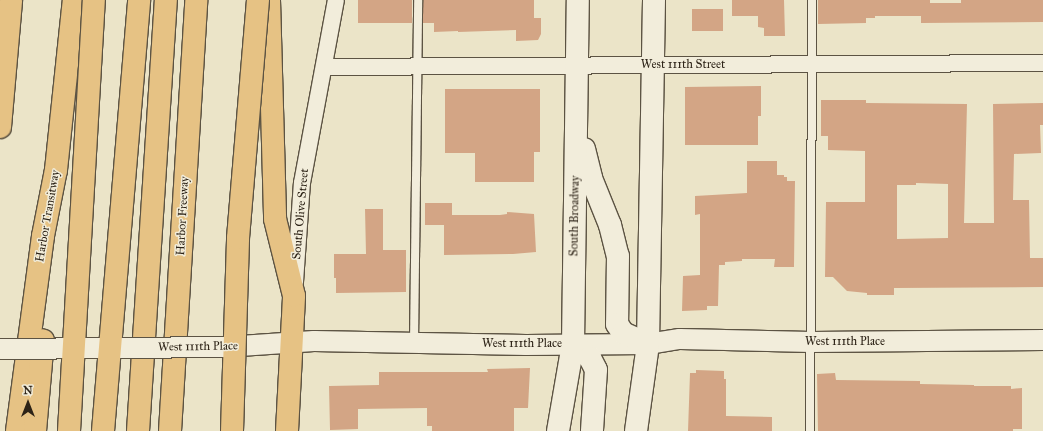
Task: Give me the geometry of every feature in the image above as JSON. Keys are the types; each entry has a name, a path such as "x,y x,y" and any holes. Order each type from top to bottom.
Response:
{"main road":[{"path":"0,127 2,63 11,0"},
{"name":"Harbor Transitway","path":"17,431 43,236 56,170 74,0"},
{"path":"69,431 94,0"},
{"path":"103,431 139,0"},
{"path":"138,431 166,0"},
{"name":"Harbor Freeway","path":"170,431 196,0"},
{"path":"232,431 238,238 247,110 258,0"},
{"path":"270,0 275,219 294,296"},
{"name":"South Broadway","path":"558,431 574,344 578,0"},
{"path":"636,431 648,344 654,0"},
{"path":"577,119 591,178 610,225 618,256 617,324 623,333 648,344"},
{"path":"35,431 52,240 56,170"},
{"name":"South Olive Street","path":"287,431 294,296"},
{"path":"574,344 590,358 596,370 592,431"}],"street":[{"name":"South Olive Street","path":"294,296 302,183 336,0"},
{"name":"West 111th Street","path":"324,67 1043,63"},
{"name":"West 111th Place","path":"0,349 225,347 291,342 648,344 680,339 812,342 1043,340"}],"lane":[{"path":"414,343 419,67 418,0"},
{"path":"810,431 812,342 812,0"}],"building":[{"path":"358,0 412,0 412,23 358,23"},
{"path":"423,0 534,0 534,18 541,18 541,34 538,40 516,41 516,30 434,32 434,23 423,23"},
{"path":"732,0 784,0 785,36 764,36 764,28 758,27 758,16 732,16"},
{"path":"818,0 930,0 930,3 961,3 961,0 1043,0 1043,22 921,23 921,16 875,16 875,18 866,18 866,23 818,24"},
{"path":"692,9 723,9 723,31 692,31"},
{"path":"761,86 761,116 758,116 758,145 685,145 685,87"},
{"path":"445,89 540,89 540,152 534,152 534,182 475,182 475,153 445,153"},
{"path":"821,100 866,100 866,103 967,104 964,223 994,223 993,104 1043,103 1043,125 1040,125 1041,153 1014,154 1013,200 1029,200 1030,258 1043,258 1043,287 894,288 894,295 867,295 867,293 847,291 833,277 825,277 826,202 865,202 865,151 828,150 828,136 821,136","holes":["916,183 948,184 948,238 897,239 897,185 916,185"]},
{"path":"747,161 777,161 777,175 784,175 784,177 787,177 787,181 795,181 794,267 774,267 775,259 742,259 742,261 725,262 725,265 719,265 718,306 707,306 707,310 682,311 683,276 700,275 700,214 695,215 695,196 747,193"},
{"path":"425,203 452,203 452,215 500,215 507,214 507,212 534,214 536,252 513,254 444,255 444,225 425,225"},
{"path":"365,209 383,209 383,250 406,250 406,292 336,293 336,278 334,278 334,254 366,254"},
{"path":"530,368 528,408 514,408 514,431 432,431 432,426 427,426 427,408 358,409 358,429 330,430 329,386 379,385 379,372 488,372 487,369"},
{"path":"696,370 724,371 724,379 726,379 726,416 772,417 772,431 688,431 690,373 696,373"},
{"path":"835,373 836,380 920,381 920,384 1011,386 1011,389 1022,388 1022,429 1013,429 1013,431 818,431 817,374"}]}
